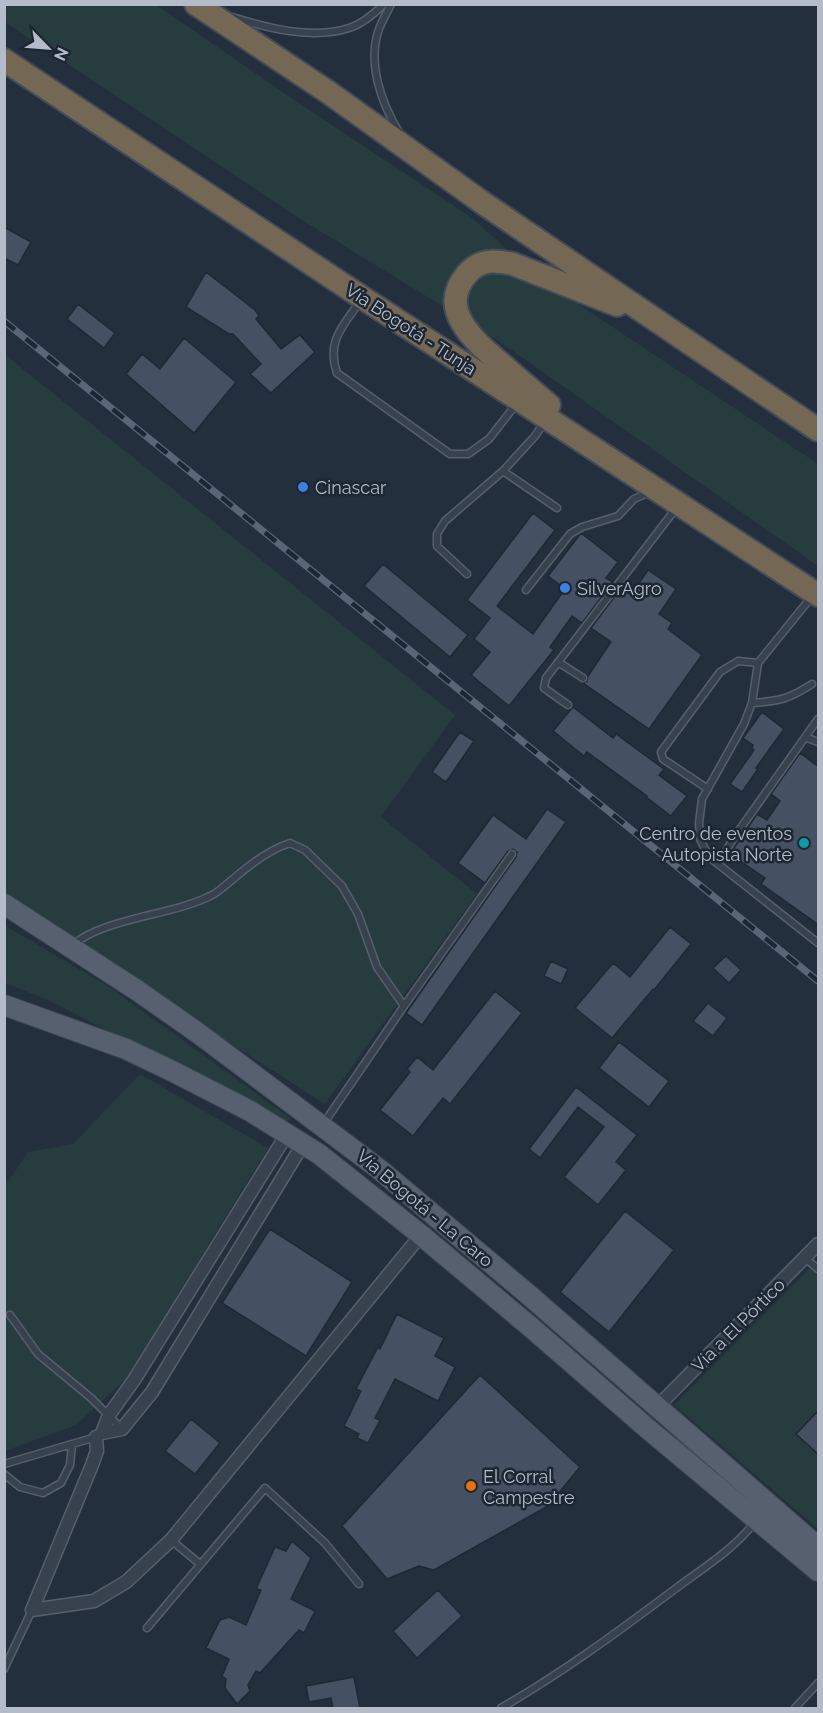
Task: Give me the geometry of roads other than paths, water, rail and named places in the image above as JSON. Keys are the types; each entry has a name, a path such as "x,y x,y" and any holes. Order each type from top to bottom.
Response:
{"highway":[{"path":"200,7 328,92 483,203 819,430"},
{"name":"Vía Bogotá - Tunja","path":"8,65 817,594"},
{"path":"615,462 474,341 456,311 457,291 465,276 478,264 495,260 513,264 657,321"}],"main road":[{"name":"Vía Bogotá - La Caro","path":"4,904 138,991 322,1125 427,1209 819,1547"},
{"name":"Vía Bogotá - La Caro","path":"4,1005 126,1049 213,1091 295,1139 335,1166 421,1234 657,1437 819,1571"}],"street":[{"path":"295,1139 152,1392 122,1429 102,1433 109,1415 295,1139"},
{"path":"32,1611 94,1601 126,1582 171,1540 421,1234"},
{"name":"Vía a El Pórtico","path":"657,1407 819,1244"},
{"path":"32,1611 95,1458 96,1437"}],"lane":[{"path":"200,7 278,29 315,33 351,28 371,16 384,4"},
{"path":"391,4 378,30 376,72 383,99 395,125 412,152"},
{"path":"363,298 337,334 332,358 337,373 450,454 468,454 489,439 519,400"},
{"path":"467,574 437,546 436,534 446,521 502,471 535,436 547,417"},
{"path":"502,471 557,508"},
{"path":"526,590 570,534 582,527 618,516 634,499 656,489"},
{"path":"568,705 544,688 546,678 679,504"},
{"path":"817,594 758,663 752,703 744,724 702,799 700,839 710,856 718,864 819,943"},
{"path":"708,789 663,759 661,752 720,672 738,661 758,663"},
{"path":"558,662 583,678"},
{"path":"752,703 793,697 812,684"},
{"path":"718,864 735,836 819,719"},
{"path":"806,737 819,742"},
{"path":"70,948 81,937 212,896 277,847 290,843 304,850 342,886 358,914 377,967 404,1006"},
{"path":"322,1125 512,854"},
{"path":"805,1257 819,1269"},
{"path":"10,1315 38,1354 122,1429"},
{"path":"4,1464 96,1437"},
{"path":"4,1474 20,1487 43,1493 61,1483 70,1465 72,1445"},
{"path":"147,1628 265,1488 325,1543 359,1584"},
{"path":"501,1708 544,1683 662,1599 740,1540 757,1519"},
{"path":"171,1540 200,1564"},
{"path":"4,1669 32,1611"},
{"path":"795,1708 819,1683"}],"railway":[{"path":"4,321 818,981"}],"place":[{"name":"Cinascar","path":"303,487"},
{"name":"SilverAgro","path":"565,588"},
{"name":"Centro de eventos Autopista Norte","path":"804,843"},
{"name":"El Corral Campestre","path":"471,1486"}]}
